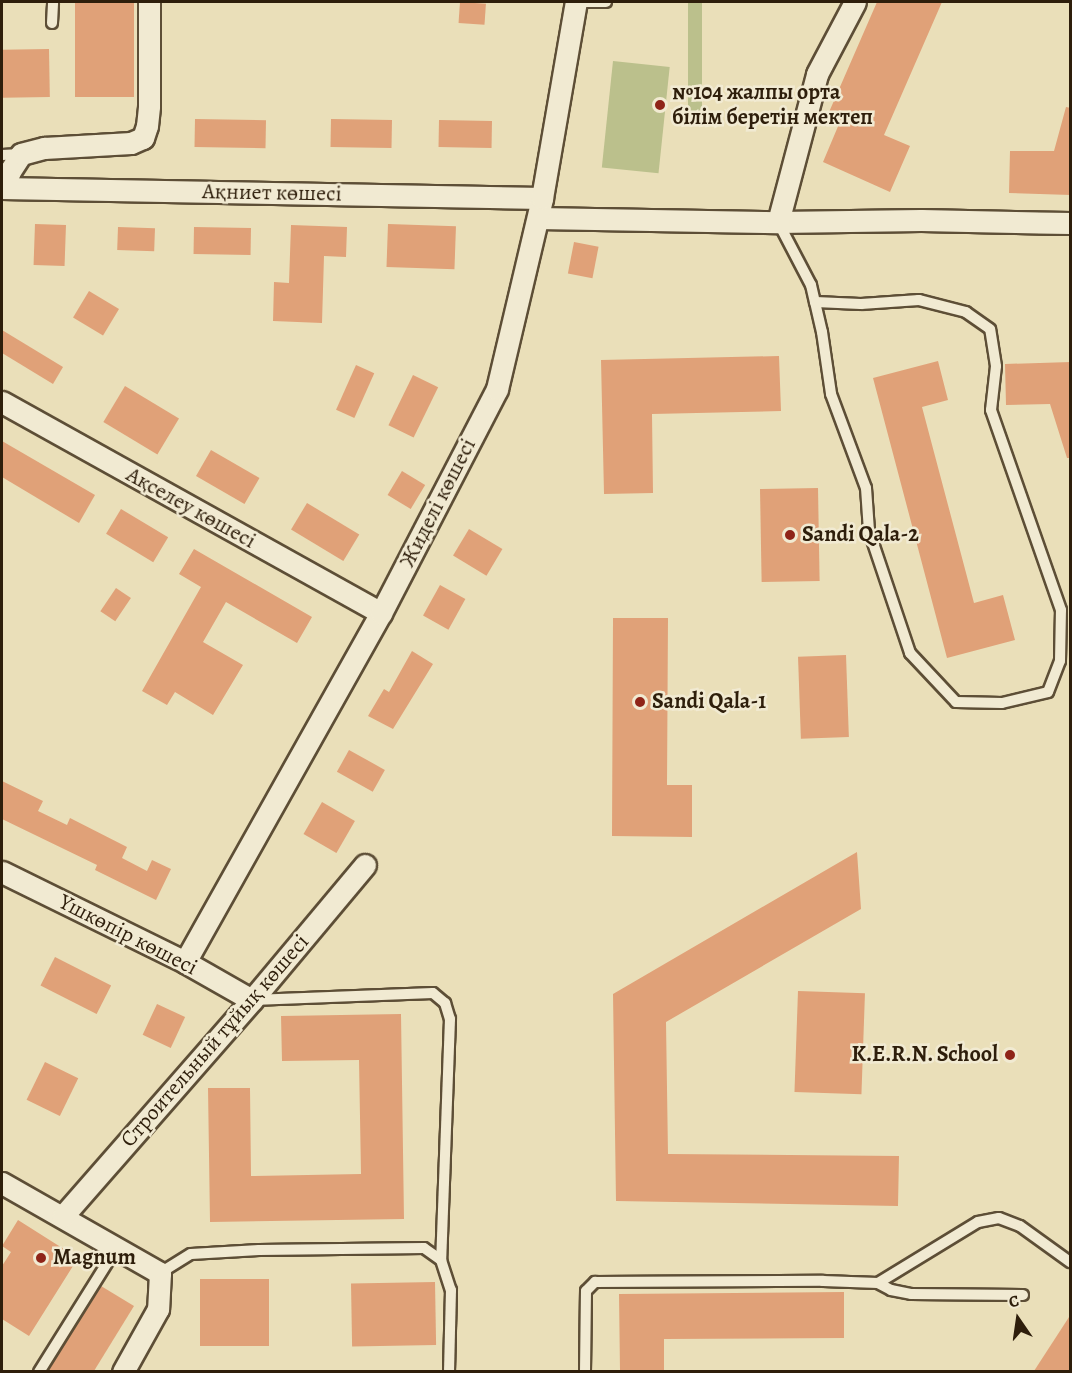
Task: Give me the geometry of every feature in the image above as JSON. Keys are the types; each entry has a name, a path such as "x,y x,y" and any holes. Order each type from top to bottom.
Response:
{"street":[{"path":"3,188 10,171 11,154 44,148 131,143 143,138 149,106 148,2"},
{"name":"Жиделі көшесі","path":"185,962 381,613 497,389 540,208 576,2"},
{"path":"778,222 817,74 855,2"},
{"name":"Ақниет көшесі","path":"3,188 540,208 778,222 1071,223"},
{"name":"Ақселеу көшесі","path":"2,402 381,613"},
{"name":"Строительный тұйық көшесі","path":"63,1216 252,1000 365,865"},
{"name":"Үшкөпір көшесі","path":"2,872 185,962 252,1000"},
{"path":"2,1183 117,1246 160,1273 158,1309 123,1371"}],"lane":[{"path":"52,22 53,2"},
{"path":"576,2 606,2"},
{"path":"778,222 811,285 831,394 866,488 869,531 910,653 956,702 1002,703 1048,692 1060,662 1061,610 991,410 996,366 990,329 966,312 919,300 861,304 815,302"},
{"path":"252,1000 433,993 445,1003 450,1019 441,1260 451,1290 449,1371"},
{"path":"878,1283 978,1222 999,1218 1020,1226 1071,1262"},
{"path":"39,1371 117,1246"},
{"path":"160,1273 191,1254 259,1250 424,1248 441,1260"},
{"path":"585,1371 585,1297 591,1284 823,1281 878,1283 911,1294 1023,1294"}],"green space":[{"path":"688,2 702,2 702,116 688,116"},
{"path":"613,61 670,67 659,173 602,167"}],"building":[{"path":"75,2 134,2 134,97 75,97"},
{"path":"460,2 486,4 484,25 459,23"},
{"path":"877,2 942,2 884,135 910,146 890,192 823,162 839,124 826,119"},
{"path":"49,49 50,97 3,98 2,50"},
{"path":"1066,107 1071,108 1071,195 1009,193 1010,151 1054,151"},
{"path":"195,119 266,120 266,148 195,147"},
{"path":"331,119 392,120 392,148 331,147"},
{"path":"439,120 492,121 492,148 439,147"},
{"path":"35,224 66,225 65,266 34,265"},
{"path":"388,224 456,226 454,269 386,267"},
{"path":"291,225 347,227 346,257 324,256 322,323 273,321 274,282 289,283"},
{"path":"118,227 155,228 154,251 117,250"},
{"path":"194,227 251,228 251,255 194,254"},
{"path":"574,242 599,247 592,278 568,273"},
{"path":"89,291 119,309 103,336 73,318"},
{"path":"2,330 63,367 53,384 2,353"},
{"path":"779,356 781,411 652,414 653,493 604,494 601,360"},
{"path":"938,361 948,400 922,407 974,603 1003,595 1015,640 947,658 873,378"},
{"path":"1071,362 1071,458 1067,458 1050,404 1006,405 1005,364"},
{"path":"356,365 374,373 354,418 336,410"},
{"path":"413,375 438,387 414,438 388,425"},
{"path":"125,386 179,418 157,454 103,422"},
{"path":"2,441 95,495 79,523 2,477"},
{"path":"211,450 259,478 244,504 196,476"},
{"path":"402,471 425,485 411,509 388,495"},
{"name":"Sandi Qala-2","path":"818,488 820,581 762,582 760,489"},
{"path":"307,503 359,534 343,561 291,530"},
{"path":"121,509 168,537 153,562 106,534"},
{"path":"469,529 502,549 486,576 453,556"},
{"path":"194,549 312,617 297,643 226,602 203,642 243,665 213,715 175,692 167,705 142,691 201,587 179,574"},
{"path":"440,585 465,599 448,630 423,616"},
{"path":"116,588 131,598 115,621 100,611"},
{"name":"Sandi Qala-1","path":"613,618 668,618 667,785 692,785 692,837 612,836"},
{"path":"412,651 433,664 393,729 368,716 384,689 389,692"},
{"path":"846,655 849,737 801,739 798,657"},
{"path":"349,750 385,770 373,792 337,772"},
{"path":"2,781 43,801 38,811 67,825 70,818 127,847 122,858 147,871 152,860 171,869 156,900 95,870 97,865 2,819"},
{"path":"322,802 355,821 336,853 304,834"},
{"path":"857,852 861,909 666,1022 668,1154 899,1156 898,1206 616,1201 613,994"},
{"path":"55,957 111,986 97,1014 40,986"},
{"path":"798,991 865,993 861,1094 794,1092"},
{"path":"157,1004 185,1017 171,1048 143,1035"},
{"path":"401,1014 404,1219 210,1222 208,1088 250,1088 251,1176 361,1174 359,1060 282,1061 281,1016"},
{"path":"45,1062 78,1078 60,1116 27,1100"},
{"path":"18,1220 78,1258 29,1336 2,1319 2,1266 11,1252 2,1246"},
{"path":"200,1279 269,1279 269,1346 200,1346"},
{"path":"435,1282 436,1345 352,1346 351,1283"},
{"path":"101,1286 134,1306 94,1371 48,1371"},
{"path":"844,1292 844,1338 664,1339 664,1371 620,1371 619,1294"},
{"path":"1071,1314 1071,1371 1034,1371"}],"place":[{"name":"№104 жалпы орта білім беретін мектеп","path":"660,105"},
{"name":"Sandi Qala-2","path":"790,535"},
{"name":"Sandi Qala-1","path":"640,702"},
{"name":"K.E.R.N. School","path":"1010,1055"},
{"name":"Magnum","path":"41,1258"}]}
